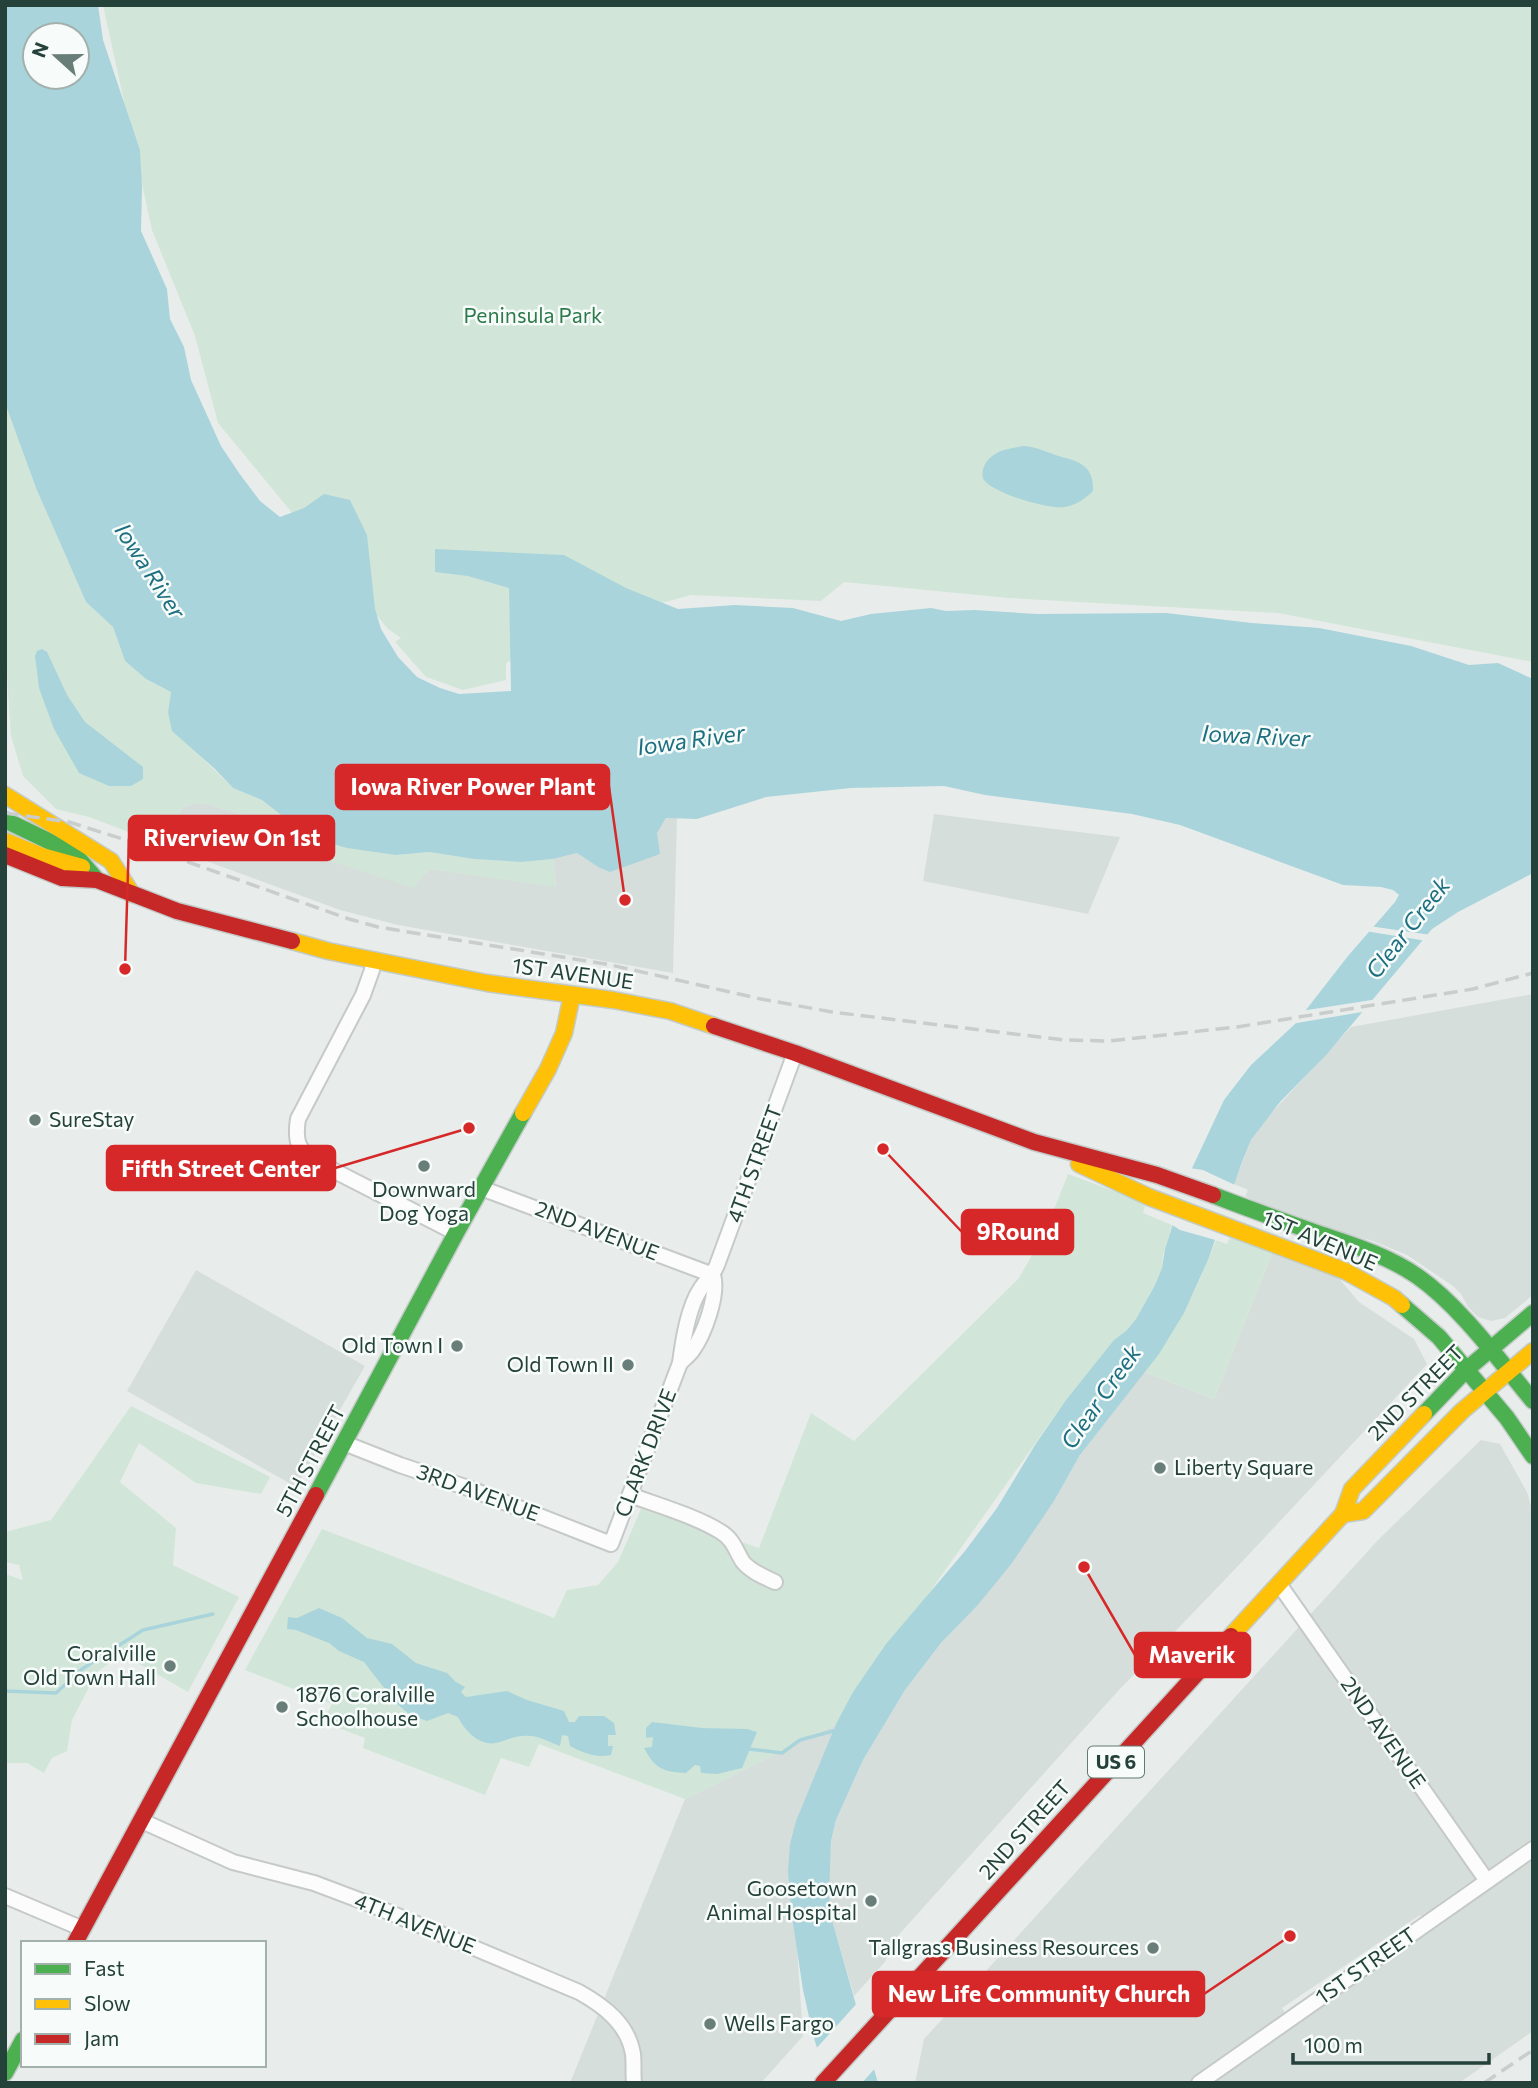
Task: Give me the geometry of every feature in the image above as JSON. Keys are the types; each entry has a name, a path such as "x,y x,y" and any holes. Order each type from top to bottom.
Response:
{"main road":[{"path":"5,795 103,855 132,894"},
{"name":"1ST AVENUE","path":"5,820 63,848 78,858 92,874 132,894 177,911 373,961 487,983 670,1011 795,1053 1034,1142 1149,1197 1345,1271 1385,1293 1439,1337 1507,1418 1533,1456"},
{"path":"5,841 92,874"},
{"name":"1ST AVENUE","path":"5,855 62,878 92,874"},
{"name":"5TH STREET","path":"79,1936 456,1233 556,1054 565,1033 572,995"},
{"name":"1ST AVENUE","path":"1034,1142 1157,1175 1355,1245 1396,1264 1417,1276 1462,1316 1533,1401"},
{"name":"2ND STREET","path":"823,2083 1343,1514 1352,1489 1466,1370 1533,1313"},
{"name":"2ND STREET","path":"1343,1514 1363,1511 1484,1391 1533,1352"},
{"path":"5,2073 21,2044"}],"street":[{"path":"373,961 363,995 298,1119 298,1144 307,1156 456,1233"},
{"name":"4TH STREET","path":"713,1275 795,1053"},
{"name":"2ND AVENUE","path":"481,1188 713,1275"},
{"name":"CLARK DRIVE","path":"611,1544 680,1363 689,1317 701,1289 713,1275"},
{"name":"3RD AVENUE","path":"344,1443 611,1544"},
{"path":"630,1495 722,1532 732,1541 743,1562 775,1582"},
{"name":"2ND AVENUE","path":"1279,1584 1487,1881"},
{"name":"4TH AVENUE","path":"142,1821 233,1862 314,1883 367,1903 579,1992 599,2003 625,2031 633,2057 634,2083"},
{"name":"1ST STREET","path":"1199,2083 1533,1849"},
{"path":"5,1896 79,1936"}],"shaded area":[{"path":"195,803 208,804 259,820 269,830 424,874 431,869 556,886 553,859 577,853 598,867 657,833 666,818 677,818 673,973 398,925 340,910 168,847 181,808"},
{"path":"934,814 1120,837 1088,914 923,881"},
{"path":"1533,994 1533,1295 1505,1318 1491,1321 1478,1317 1453,1286 1407,1255 1373,1241 1261,1205 1245,1196 1248,1190 1234,1184 1251,1140 1265,1120 1351,1027"},
{"path":"1273,1251 1337,1276 1359,1302 1414,1339 1427,1364 1118,1691 895,1939 885,1962 854,1996 832,1920 829,1870 836,1820 863,1760 905,1690 941,1643 977,1606 1054,1501 1080,1455 1144,1372 1214,1399"},
{"path":"196,1270 365,1366 296,1487 127,1391"},
{"path":"1481,1440 1500,1444 1527,1492 1533,1513 1533,2031 1459,2083 915,2083 924,2039 1378,1540","holes":["1420,1915 1430,1929 1292,2023 1282,2008"]},
{"path":"836,1724 790,1844 803,2036 761,2083 570,2083 685,1799"}],"green space":[{"name":"Peninsula Park","path":"103,5 1533,5 1533,662 1278,613 1008,598 844,582 821,601 691,595 567,629 506,663 506,680 463,690 426,677 395,642 401,638 388,629 218,423 195,336 152,230"},
{"path":"5,403 36,488 86,602 113,627 125,661 146,679 171,692 168,712 194,750 233,788 262,800 309,837 396,855 429,852 521,862 553,859 556,887 431,869 414,888 273,842 269,830 259,820 208,804 195,803 181,808 168,847 89,817 56,809 23,776 11,736 5,622"},
{"path":"1068,1174 1130,1197 1145,1206 1143,1213 1172,1225 1162,1268 1155,1285 1136,1319 1114,1341 1066,1400 836,1724 685,1799 539,1744 529,1767 501,1758 485,1795 363,1748 365,1738 323,1722 332,1704 245,1670 322,1529 554,1618 567,1590 598,1585 618,1562 641,1509 759,1548 811,1413 854,1441 1019,1278 1045,1232"},
{"path":"1230,1237 1273,1251 1214,1399 1144,1372 1185,1309 1216,1240 1227,1244"},
{"path":"131,1406 270,1477 261,1494 196,1483 139,1443 120,1482 176,1528 173,1565 239,1597 188,1692 122,1654 97,1672 72,1720 67,1751 52,1758 44,1773 27,1763 5,1763 5,1574 23,1580 19,1565 5,1562 5,1532 51,1520"}],"water":[{"path":"5,5 98,5 103,40 140,150 141,231 167,289 170,319 184,347 191,380 221,446 260,501 280,517 304,508 324,494 350,500 367,535 375,609 381,629 398,657 417,677 440,688 459,694 511,691 509,588 468,576 435,572 435,549 564,555 626,588 678,609 735,605 793,608 841,621 871,614 931,608 946,611 1037,614 1166,613 1319,628 1411,646 1469,665 1498,663 1533,679 1533,873 1458,912 1432,929 1327,1054 1280,1102 1251,1140 1208,1260 1184,1313 1159,1354 1080,1455 1054,1501 1012,1563 977,1606 941,1643 905,1690 863,1760 836,1820 831,1841 829,1894 832,1920 878,2083 828,2083 803,1990 791,1910 788,1871 790,1844 796,1821 836,1724 853,1692 886,1644 965,1551 997,1508 1066,1400 1114,1340 1136,1319 1162,1268 1165,1249 1187,1179 1224,1100 1251,1065 1295,1024 1399,895 1393,890 1381,887 1343,885 1180,825 1132,814 985,795 944,786 851,788 766,797 697,819 666,818 657,833 660,854 610,872 577,853 553,859 521,862 429,852 396,855 347,848 309,837 262,800 233,788 172,731 168,712 171,692 146,679 125,661 113,627 86,602 36,488 5,403"},
{"path":"1023,446 1081,464 1089,471 1093,491 1077,503 1057,507 1009,495 984,480 982,474 990,458 1003,450"},
{"path":"42,649 47,652 67,695 85,722 143,767 143,779 131,786 109,786 79,773 54,729 39,688 35,656 37,651"},
{"path":"319,1608 342,1618 367,1638 392,1644 416,1663 447,1673 465,1687 461,1692 466,1697 507,1691 564,1711 569,1722 575,1722 579,1716 604,1716 614,1723 616,1735 608,1735 608,1746 613,1746 611,1755 580,1751 570,1746 568,1736 562,1735 560,1746 528,1736 496,1743 484,1742 469,1732 458,1717 448,1713 427,1721 410,1715 395,1702 364,1662 339,1651 329,1643 287,1629 288,1617 297,1618"},
{"path":"652,1722 757,1732 742,1768 717,1774 701,1773 700,1766 695,1765 686,1773 666,1770 652,1761 644,1748 652,1747 653,1737 646,1738 646,1728"}],"pier":[{"path":"1369,926 1431,935 1427,941 1365,931"},
{"path":"1378,999 1368,1011 1291,1024 1301,1011"},
{"path":"1189,1168 1203,1170 1237,1186 1219,1241 1180,1230 1169,1223"},
{"path":"859,2001 877,2066 862,2083 825,2083 814,2051"}],"waterway":[{"path":"5,1691 56,1693 82,1669 143,1630 213,1614"},
{"path":"749,1749 782,1753 800,1740 833,1731"}],"railway":[{"path":"5,813 69,822 378,927 611,965 832,1012 1064,1040 1109,1041 1237,1027 1473,989 1533,973"},
{"path":"1484,2083 1533,2050"}],"traffic: fast":[{"path":"5,820 63,848 78,858 97,880"},
{"path":"316,1495 523,1113"},
{"path":"1213,1195 1367,1250 1417,1276 1464,1318 1533,1401"},
{"path":"1402,1305 1439,1337 1507,1418 1533,1456"},
{"path":"1424,1414 1466,1370 1533,1313"},
{"path":"5,2073 21,2044"}],"traffic: slow":[{"path":"5,795 111,861 132,894"},
{"path":"5,841 42,856 82,867"},
{"path":"292,941 328,951 487,983 613,1000 670,1011 714,1026"},
{"path":"523,1113 548,1069 564,1033 572,995"},
{"path":"1079,1164 1149,1197 1345,1271 1402,1305"},
{"path":"1343,1514 1363,1511 1462,1411 1533,1351"},
{"path":"1231,1636 1343,1514 1352,1489 1424,1414"}],"traffic: jam":[{"path":"5,855 62,878 97,880 177,911 292,941"},
{"path":"714,1026 795,1053 1034,1142 1157,1175 1213,1195"},
{"path":"76,1941 316,1495"},
{"path":"823,2083 1231,1636"}],"place":[{"name":"Iowa River Power Plant","path":"625,900"},
{"name":"Riverview On 1st","path":"125,969"},
{"name":"SureStay","path":"35,1120"},
{"name":"Fifth Street Center","path":"469,1128"},
{"name":"9Round","path":"883,1149"},
{"name":"Downward Dog Yoga","path":"424,1166"},
{"name":"Old Town I","path":"457,1346"},
{"name":"Old Town II","path":"628,1365"},
{"name":"Liberty Square","path":"1160,1468"},
{"name":"Maverik","path":"1084,1567"},
{"name":"Coralville Old Town Hall","path":"170,1666"},
{"name":"1876 Coralville Schoolhouse","path":"282,1707"},
{"name":"Goosetown Animal Hospital","path":"871,1901"},
{"name":"New Life Community Church","path":"1290,1936"},
{"name":"Tallgrass Business Resources","path":"1153,1948"},
{"name":"Wells Fargo","path":"710,2024"}],"water label":[{"name":"Iowa River","path":"150,571"},
{"name":"Iowa River","path":"1256,736"},
{"name":"Iowa River","path":"691,740"},
{"name":"Clear Creek","path":"1408,928"},
{"name":"Clear Creek","path":"1101,1397"}]}
